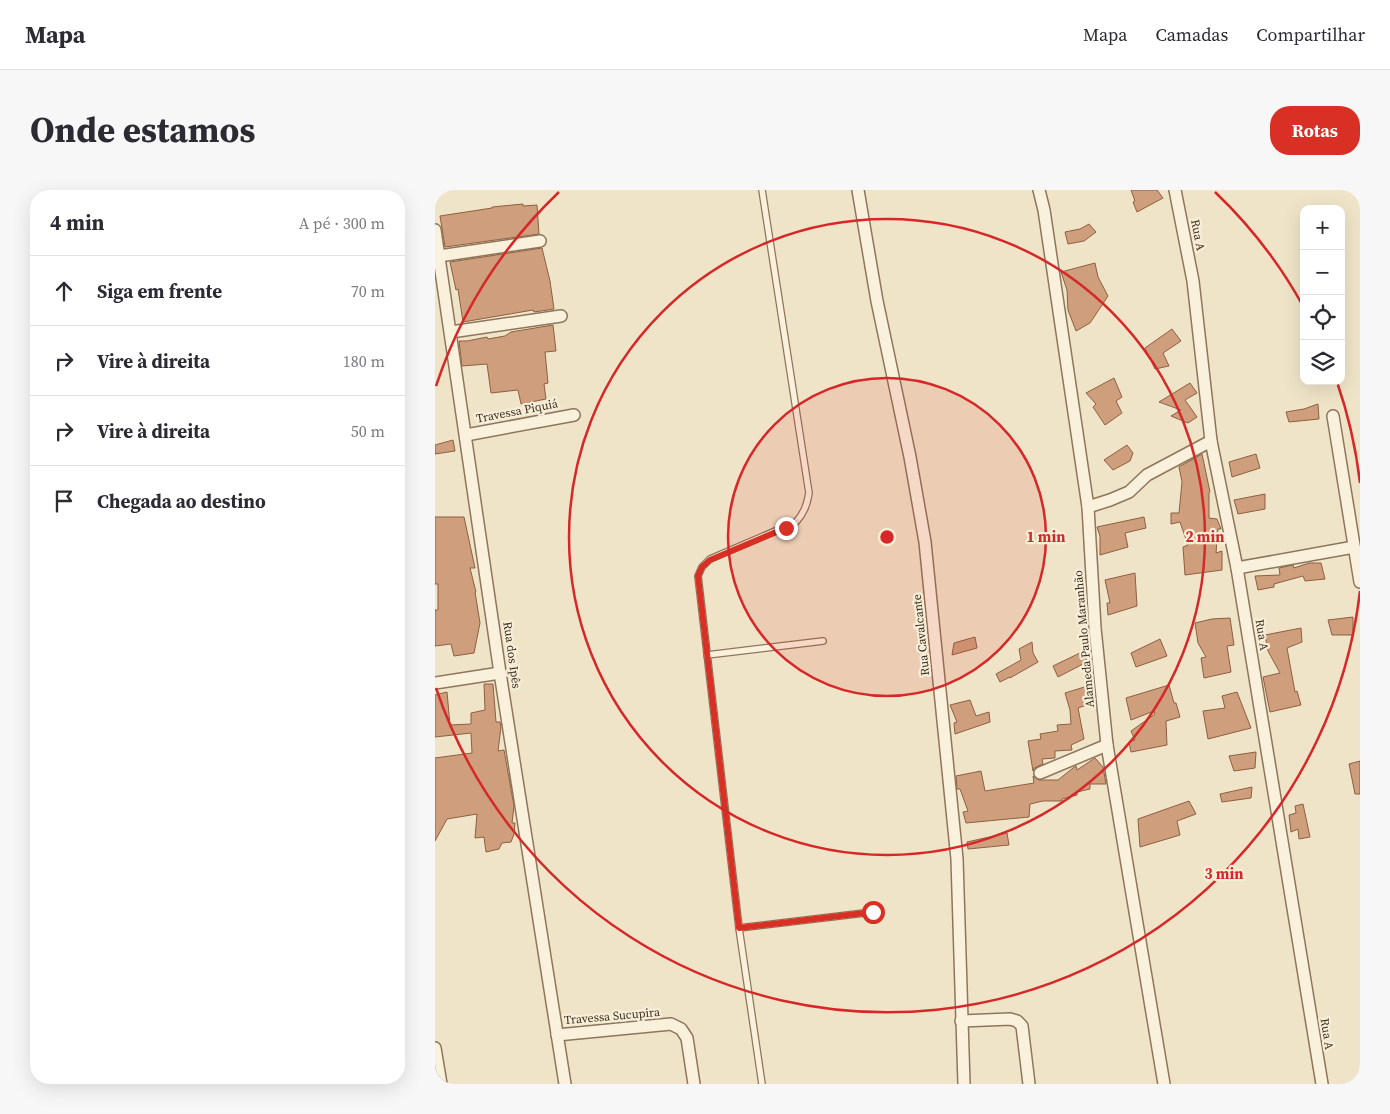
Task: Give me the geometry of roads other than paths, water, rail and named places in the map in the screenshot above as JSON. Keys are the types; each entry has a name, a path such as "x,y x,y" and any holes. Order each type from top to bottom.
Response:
{"street":[{"name":"Rua Cavalcante","path":"858,190 877,301 910,457 925,542 957,859 964,1084"},
{"name":"Alameda Paulo Maranhão","path":"1039,190 1044,210 1087,507 1095,628 1107,744 1164,1084"},
{"name":"Rua A","path":"1175,190 1193,281 1211,441 1237,568 1322,1084"},
{"name":"Rua dos Ipês","path":"435,230 500,672 565,1084"},
{"path":"439,256 540,241"},
{"path":"451,332 561,316"},
{"name":"Travessa Piquiá","path":"466,435 574,415"},
{"path":"1333,416 1360,582"},
{"path":"1087,507 1129,492 1147,474 1211,441"},
{"path":"1237,568 1354,547"},
{"path":"435,683 500,672"},
{"path":"1040,774 1107,744"},
{"path":"961,1021 1009,1019 1017,1021 1022,1026 1029,1084"},
{"name":"Travessa Sucupira","path":"557,1035 671,1024 681,1029 687,1038 694,1084"},
{"path":"435,1048 441,1084"}],"lane":[{"path":"762,190 809,493 807,506 796,522 710,560 702,567 698,576 739,928 762,1084"},
{"path":"707,655 823,641"},
{"path":"739,928 873,912"}]}
